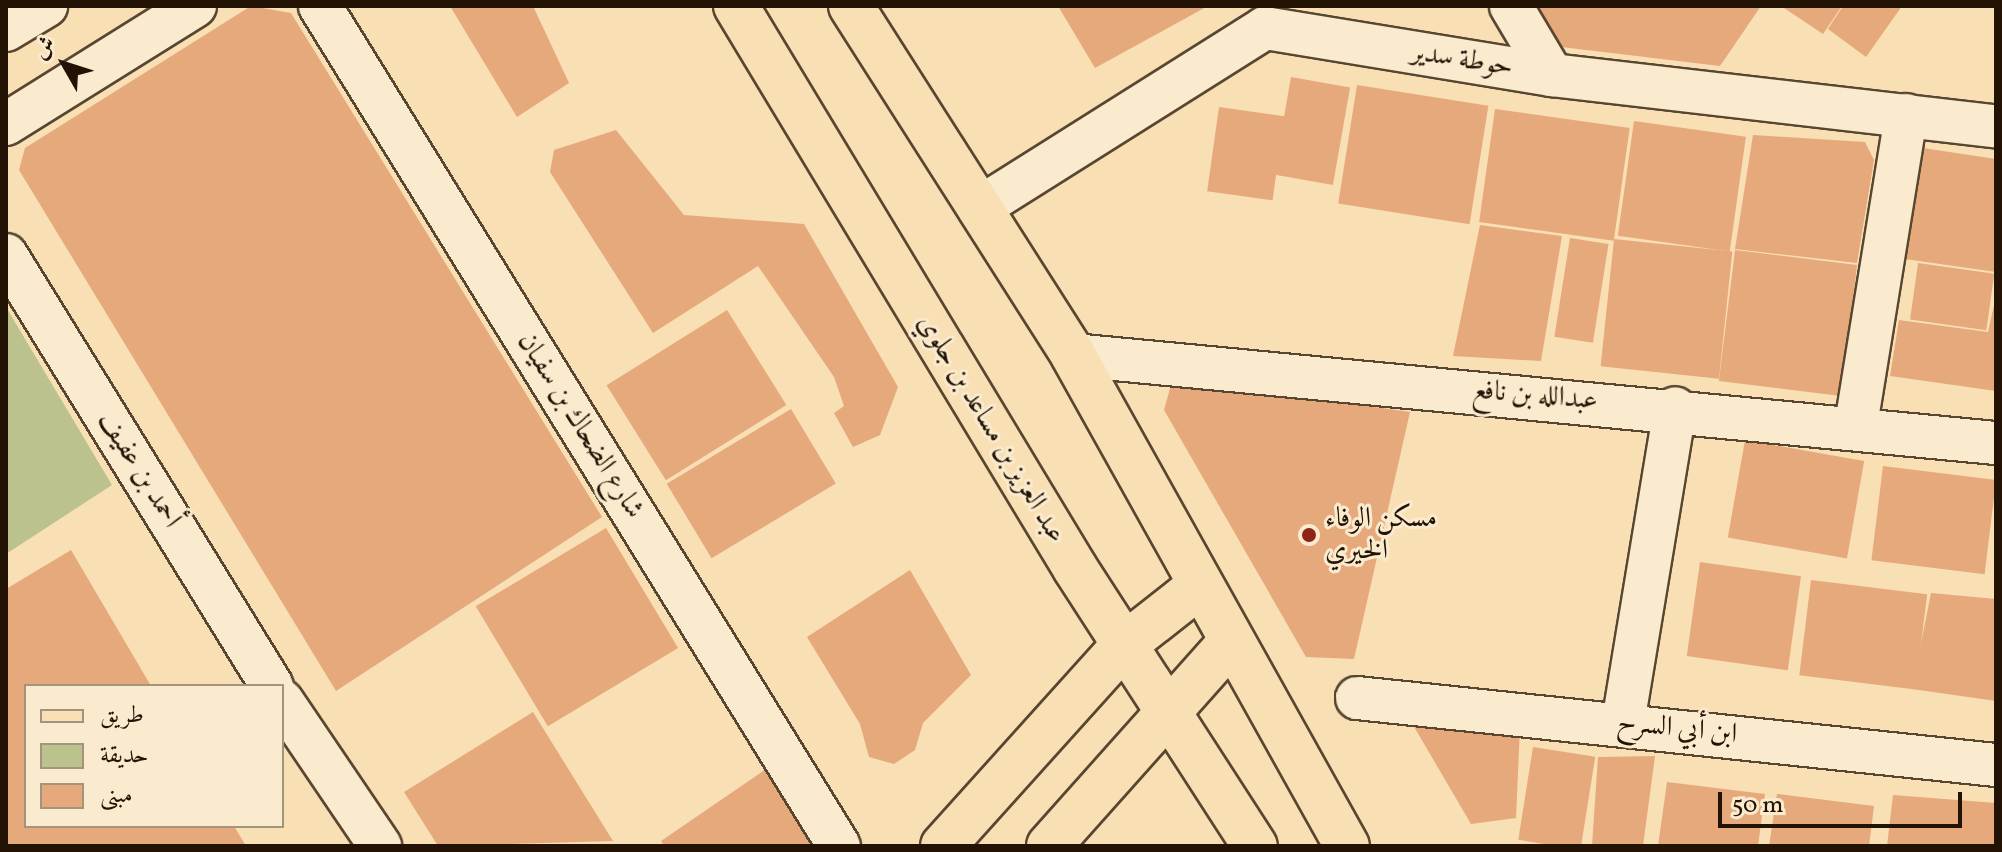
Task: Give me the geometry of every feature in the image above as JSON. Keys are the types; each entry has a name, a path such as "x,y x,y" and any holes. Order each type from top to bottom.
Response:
{"main road":[{"name":"عبد العزيز بن مساعد بن جلوي","path":"736,6 1123,646 1255,846"},
{"path":"851,6 1073,355 1229,644 1347,846"},
{"path":"943,846 1123,646 1198,587"},
{"path":"1049,846 1166,709 1229,644"}],"street":[{"path":"6,30 46,6"},
{"path":"6,124 195,6"},
{"name":"شارع الضحاك بن سفيان","path":"320,6 839,846"},
{"path":"1511,6 1552,75"},
{"name":"حوطة سدير","path":"979,208 1265,28 1552,75 1996,126"},
{"path":"1856,425 1906,115"},
{"name":"أحمد بن عفيف","path":"6,255 271,684"},
{"name":"عبدالله بن نافع","path":"1073,355 1856,425 1996,443"},
{"path":"1623,723 1675,408"},
{"name":"ابن أبي السرح","path":"1357,698 1623,723 1996,765"},
{"path":"284,704 380,846"}],"green space":[{"path":"6,307 112,485 6,554"}],"building":[{"path":"251,6 291,13 602,517 336,691 19,170 25,148"},
{"path":"450,6 533,6 569,83 517,117"},
{"path":"1058,6 1208,6 1095,68"},
{"path":"1531,6 1761,6 1720,66 1553,46"},
{"path":"1781,6 1842,6 1823,34"},
{"path":"1843,6 1902,6 1866,57 1828,29"},
{"path":"1291,77 1350,87 1333,185 1274,174"},
{"path":"1357,85 1488,106 1470,224 1338,204"},
{"path":"1219,107 1284,116 1273,200 1207,191"},
{"path":"1495,109 1630,128 1614,241 1479,222"},
{"path":"1634,121 1746,137 1730,252 1618,236"},
{"path":"616,130 684,215 804,224 898,387 880,435 853,447 834,413 844,406 834,377 758,266 653,333 550,172 554,150"},
{"path":"1753,135 1865,142 1874,160 1857,263 1735,249"},
{"path":"1923,148 1996,159 1996,272 1905,259"},
{"path":"1480,225 1562,236 1541,361 1453,356"},
{"path":"1570,238 1609,244 1593,343 1554,337"},
{"path":"1614,239 1732,251 1719,379 1601,366"},
{"path":"1735,250 1857,265 1841,396 1719,381"},
{"path":"1918,263 1994,274 1986,330 1910,319"},
{"path":"1996,296 1996,391 1890,376 1899,320 1988,332"},
{"path":"727,310 786,405 666,480 607,385"},
{"name":"مسكن الوفاء الخيري","path":"1173,378 1410,412 1354,659 1306,657 1164,410"},
{"path":"791,409 836,484 712,558 667,484"},
{"path":"1745,440 1864,461 1847,559 1728,537"},
{"path":"1883,466 1996,480 1985,574 1871,560"},
{"path":"606,528 678,648 548,726 476,606"},
{"path":"71,550 150,684 24,684 24,828 235,828 246,846 6,846 6,589"},
{"path":"1700,562 1801,576 1788,670 1687,656"},
{"path":"910,570 971,675 923,723 915,750 894,764 869,757 860,724 807,637"},
{"path":"1811,580 1927,594 1915,690 1799,675"},
{"path":"1931,593 1996,599 1996,701 1912,689"},
{"path":"533,712 613,841 438,846 404,792"},
{"path":"1413,725 1520,727 1516,818 1471,824"},
{"path":"1533,747 1595,757 1581,846 1518,840"},
{"path":"1655,756 1643,846 1592,846 1598,757"},
{"path":"769,767 821,846 664,846 661,841"},
{"path":"1667,782 1765,794 1758,846 1658,846"},
{"path":"1777,794 1874,806 1869,846 1769,846"},
{"path":"1893,795 1996,803 1996,846 1887,846"}],"place":[{"name":"مسكن الوفاء الخيري","path":"1309,535"}]}
